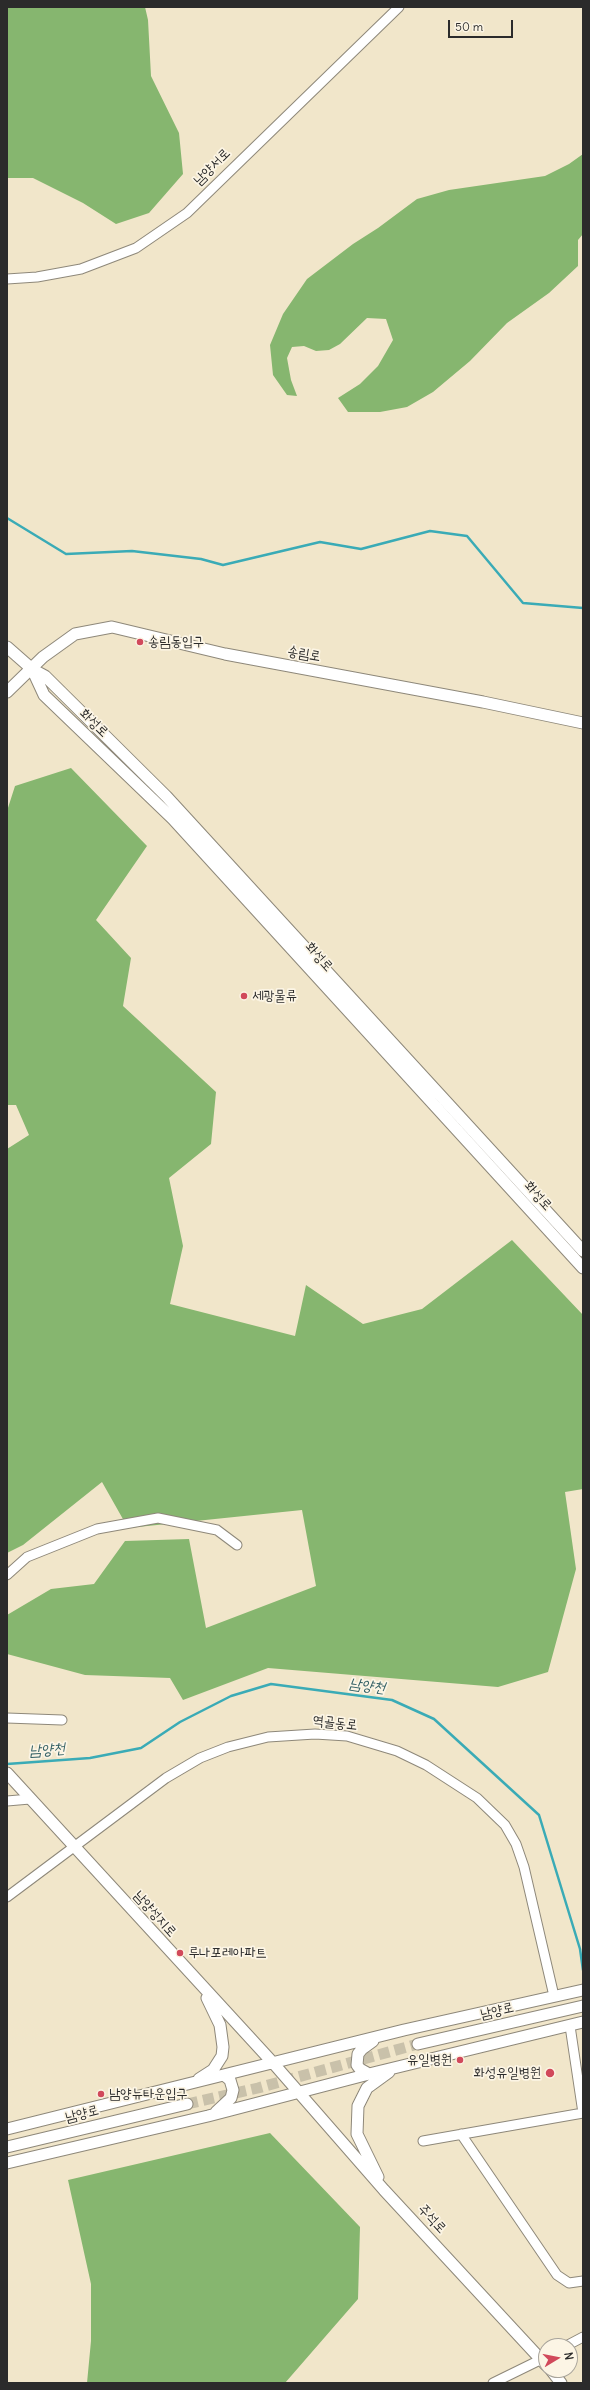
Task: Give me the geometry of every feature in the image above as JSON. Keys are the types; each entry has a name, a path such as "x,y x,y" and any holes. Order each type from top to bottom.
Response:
{"main road":[{"name":"송림로","path":"7,692 43,657 75,634 112,627 225,654 482,702 583,723"},
{"name":"화성로","path":"7,647 32,669 45,676 166,796 583,1251"},
{"name":"화성로","path":"32,669 44,695 173,819 583,1268"},
{"name":"남양성지로","path":"7,1773 204,1990 299,2092"},
{"path":"188,2084 213,2070 222,2056 223,2047 220,2026 204,1990"},
{"path":"7,2129 274,2064 404,2030 583,1990"},
{"name":"남양로","path":"418,2044 583,2006"},
{"path":"7,2163 208,2116 369,2074 576,2024"},
{"path":"369,2074 360,2069 357,2064 358,2054 362,2048 374,2041 404,2030"},
{"path":"384,2190 357,2134 358,2106 367,2088 374,2081 403,2066"},
{"path":"208,2116 222,2109 231,2098 233,2084 225,2076"},
{"name":"주석로","path":"299,2092 384,2190 538,2354"},
{"name":"남양로","path":"7,2147 187,2104"}],"street":[{"name":"남양서로","path":"7,279 37,277 81,269 136,248 186,212 399,7"},
{"path":"7,1575 27,1557 97,1529 158,1518 217,1530 238,1545"},
{"path":"7,1718 62,1720"},
{"name":"역골동로","path":"7,1897 176,1771 200,1758 228,1747 268,1737 300,1734 347,1736 377,1744 419,1761 465,1789 497,1816 508,1830 524,1867 559,1995"},
{"path":"7,1801 30,1799"},
{"path":"423,2141 583,2113 576,2024"},
{"path":"461,2134 557,2275 569,2283 583,2281"},
{"path":"493,2383 538,2364"}],"green space":[{"path":"7,7 145,7 148,20 151,76 179,133 183,174 149,213 116,224 83,203 33,178 7,178"},
{"path":"583,154 583,234 578,240 578,266 549,293 507,323 470,361 433,392 407,407 380,412 348,412 338,398 360,384 378,366 393,340 386,319 367,318 340,344 329,350 316,351 304,346 292,347 287,358 291,380 297,396 287,395 273,375 270,345 283,314 307,279 353,244 378,228 417,199 449,190 545,176 569,164"},
{"path":"71,768 147,846 96,920 131,958 123,1006 216,1092 211,1144 169,1178 183,1246 170,1304 295,1336 306,1285 363,1324 422,1309 512,1240 583,1315 583,1489 565,1492 576,1569 548,1672 498,1687 268,1668 183,1700 170,1678 85,1675 7,1654 7,1615 51,1589 94,1584 125,1541 189,1539 206,1628 316,1586 302,1510 128,1528 102,1482 23,1545 7,1553 7,1149 29,1135 16,1105 7,1105 7,811 15,786"},
{"path":"270,2133 360,2227 358,2299 285,2383 87,2383 91,2341 91,2284 68,2180"}],"waterway":[{"path":"7,518 66,554 132,551 201,559 223,565 320,542 361,549 430,531 467,536 523,603 583,608"},
{"name":"남양천","path":"7,1764 90,1758 141,1748 180,1722 231,1696 271,1684 392,1700 434,1719 539,1815 580,1949 583,1970"}],"tunnel":[{"path":"187,2104 258,2088 418,2044"}],"place":[{"name":"송림동입구","path":"140,642"},
{"name":"세광물류","path":"244,996"},
{"name":"루나포레아파트","path":"180,1953"},
{"name":"유일병원","path":"460,2060"},
{"name":"화성유일병원","path":"550,2073"},
{"name":"남양뉴타운입구","path":"101,2094"}]}
